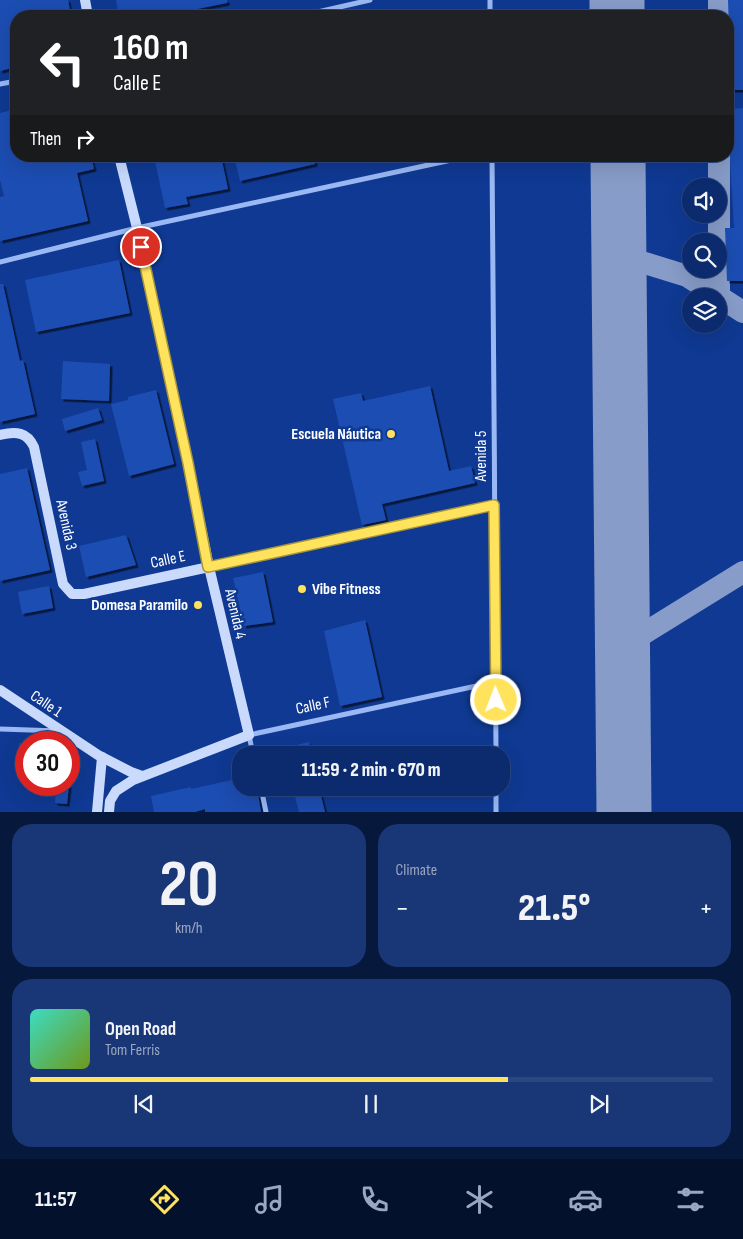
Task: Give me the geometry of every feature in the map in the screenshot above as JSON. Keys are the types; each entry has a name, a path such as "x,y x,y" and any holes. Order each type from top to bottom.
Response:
{"main road":[{"name":"Avenida 4","path":"120,162 137,228 188,463 208,567 249,735"},
{"name":"Avenida 3","path":"0,435 23,434 30,438 34,447 63,584 72,594 84,594"},
{"name":"Calle E","path":"84,594 208,567"},
{"name":"Calle 1","path":"0,690 60,731"},
{"name":"Calle F","path":"109,812 110,801 116,791 142,776 249,735"},
{"name":"Calle 1","path":"80,743 102,757 142,776"},
{"path":"98,812 102,757"}],"street":[{"path":"326,10 370,0"},
{"path":"0,262 137,228 442,162"},
{"name":"Avenida 5","path":"492,162 496,746"},
{"name":"Calle E","path":"208,567 494,505"},
{"name":"Calle F","path":"249,735 495,682"},
{"path":"0,728 60,731"},
{"name":"Avenida 4","path":"249,735 251,746"},
{"path":"263,796 266,812"},
{"path":"496,796 496,812"}],"building":[{"path":"0,0 68,0 70,10 10,10 10,68 0,71"},
{"path":"116,0 227,0 227,3 192,10 118,10"},
{"path":"728,0 743,0 743,90 734,90 734,10 728,10"},
{"path":"743,108 743,281 727,281 727,233 725,233 725,228 734,228 730,162 734,162 734,109"},
{"path":"10,110 10,162 92,162 94,169 77,173 88,221 0,241 0,197 4,196 0,180 0,113"},
{"path":"155,162 222,162 228,189 186,197 188,204 165,208"},
{"path":"235,162 315,162 315,164 240,181"},
{"path":"119,260 130,313 36,332 25,280"},
{"path":"0,284 3,284 20,361 23,360 35,414 0,422"},
{"path":"63,361 110,364 109,401 61,399"},
{"name":"Escuela Náutica","path":"430,386 449,471 471,466 475,483 382,504 386,520 362,525 333,399 361,393 363,401"},
{"path":"156,390 174,464 129,476 111,404 128,400 128,397"},
{"path":"98,408 102,420 65,431 62,419"},
{"path":"95,439 104,481 82,486 78,472 87,470 81,442"},
{"path":"27,468 50,570 0,581 0,474"},
{"path":"126,535 136,565 86,577 79,546"},
{"path":"263,572 273,622 244,626 233,578"},
{"path":"49,586 53,608 22,614 18,592"},
{"path":"365,620 382,697 340,706 324,631"},
{"path":"309,742 310,746 292,746"},
{"path":"232,780 232,796 258,796 261,812 205,812 205,809 195,812 154,812 151,796 191,787 191,789"},
{"path":"55,796 68,796 67,804 55,803"},
{"path":"295,796 321,796 325,812 299,812"}],"taxiway":[{"path":"719,0 719,10"},
{"path":"719,162 719,233"},
{"path":"619,255 687,276 743,312"},
{"path":"719,278 719,288"},
{"path":"622,647 743,572"}],"runway":[{"path":"617,0 617,10"},
{"path":"618,162 624,812"}],"place":[{"name":"Escuela Náutica","path":"391,434"},
{"name":"Vibe Fitness","path":"302,589"},
{"name":"Domesa Paramilo","path":"198,605"}],"route":[{"path":"141,247 188,463 208,567 494,505 496,700"}]}
